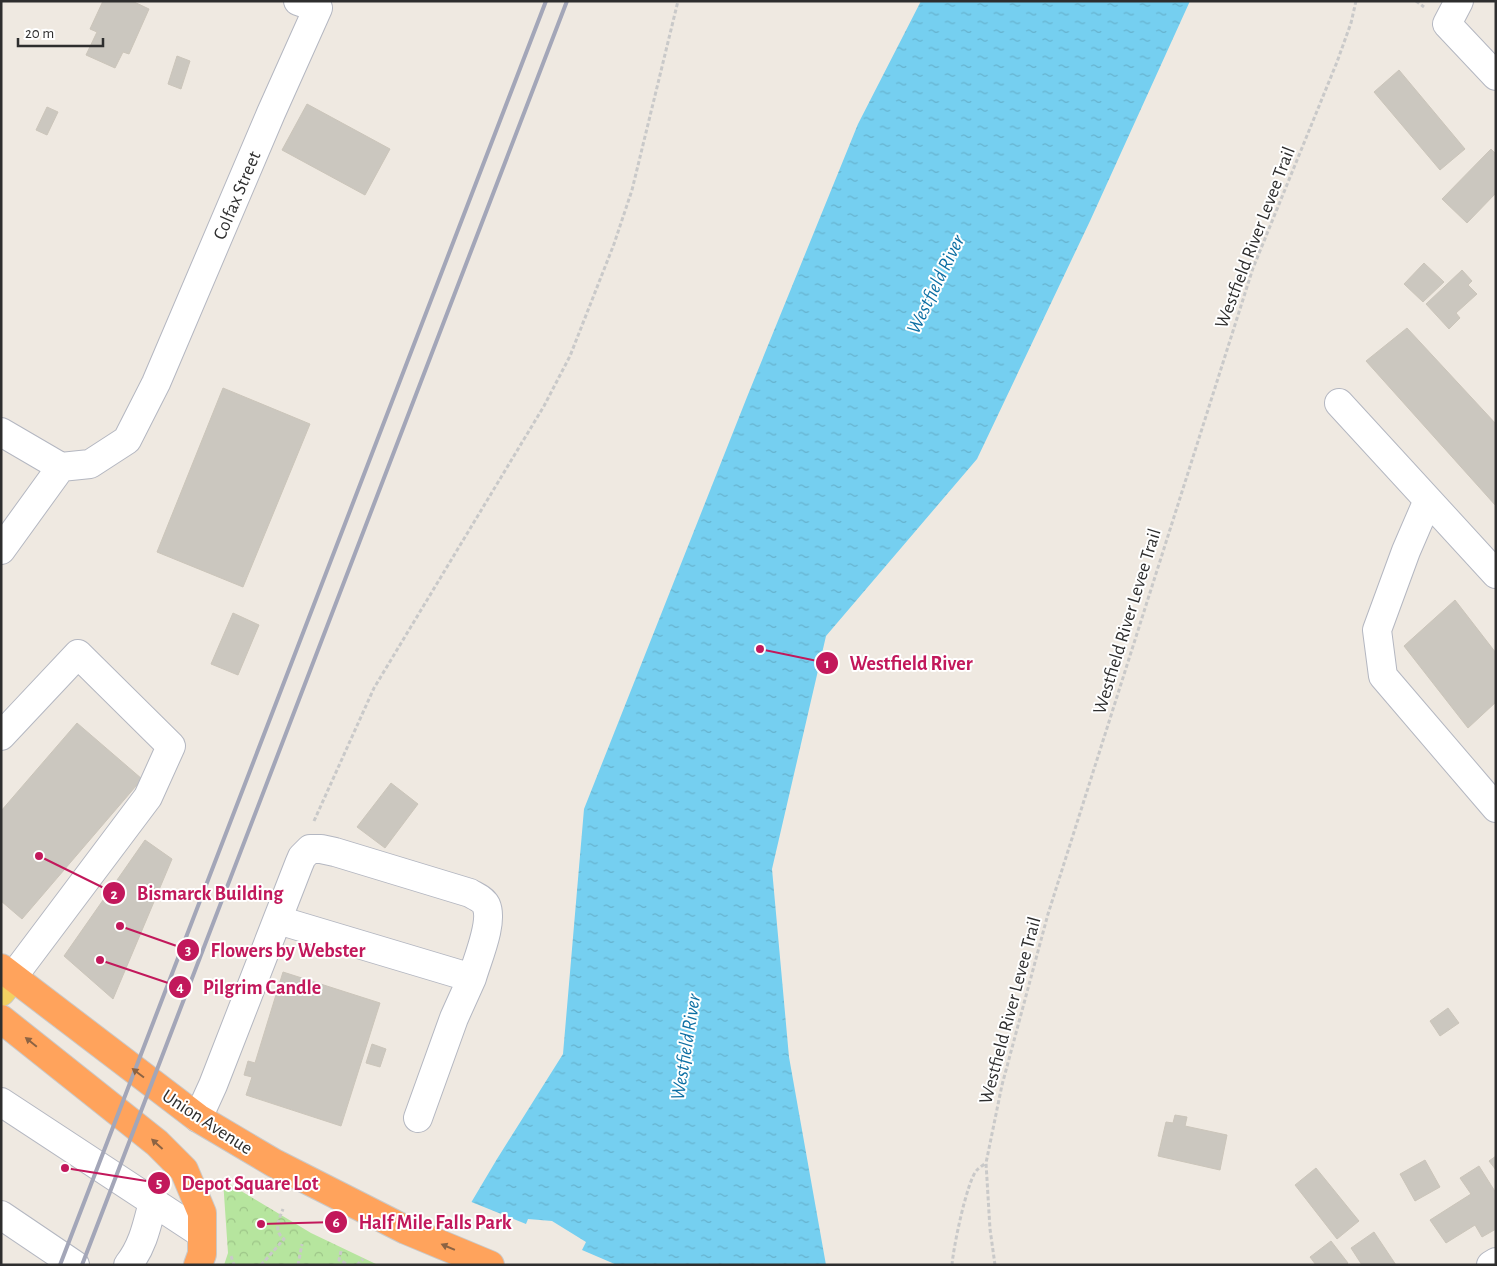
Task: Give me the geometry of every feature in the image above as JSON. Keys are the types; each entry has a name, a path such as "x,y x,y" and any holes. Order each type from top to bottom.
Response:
{"highway":[{"name":"Union Avenue","path":"5,980 198,1118 274,1163 406,1230 490,1265"},
{"path":"1,1019 157,1143 184,1170 202,1213 202,1254 198,1265"}],"street":[{"name":"Colfax Street","path":"61,467 90,464 127,440 156,383 271,113 308,5"},
{"path":"1453,12 1496,76"},
{"path":"1339,403 1496,574"},
{"path":"1,432 61,467 1,550"},
{"path":"1428,500 1406,551 1377,630 1383,676 1496,808"},
{"path":"1,736 78,654 171,746 148,797 5,980"},
{"path":"198,1118 213,1085 302,857 310,849 316,848 470,893 480,898 486,904 488,921 472,978 454,1018 418,1118"},
{"path":"278,920 472,978"},
{"path":"1,1102 202,1234"},
{"path":"128,1265 145,1236 153,1202"},
{"path":"1,1215 75,1265"},
{"path":"1491,1265 1496,1262"}],"path":[{"path":"310,849 315,817 374,688 544,406 570,356 614,244 632,190 678,1"},
{"name":"Westfield River Levee Trail","path":"995,1265 990,1229 986,1163 1002,1085 1048,914 1253,268 1337,62 1351,23 1356,1"},
{"path":"952,1265 954,1247 970,1184 976,1171 986,1163"},
{"path":"262,1265 284,1239 279,1236 278,1232 279,1219 283,1209"},
{"path":"298,1265 302,1244"},
{"path":"336,1265 341,1251"},
{"path":"357,1265 363,1258"},
{"path":"339,1260 349,1265"}],"green space":[{"path":"223,1180 311,1233 378,1265 224,1265 228,1253"}],"water":[{"path":"921,1 1190,1 1090,221 977,459 826,636 772,869 789,1057 826,1265 434,1265 497,1159 563,1054 584,809 747,397 858,124"}],"pier":[{"path":"469,1201 526,1224 528,1219 552,1221 586,1242 582,1250 617,1265 431,1265"}],"building":[{"path":"103,1 132,1 149,9 129,54 123,52 115,68 86,55 97,32 90,29"},
{"path":"177,56 190,61 181,89 168,84"},
{"path":"1399,70 1465,149 1440,170 1374,92"},
{"path":"307,104 390,149 365,195 282,150"},
{"path":"47,107 58,112 47,135 36,130"},
{"path":"1491,149 1496,154 1496,193 1467,223 1442,199"},
{"path":"1424,263 1444,282 1423,302 1404,284"},
{"path":"1462,270 1472,281 1468,285 1477,294 1456,313 1460,318 1449,329 1426,304"},
{"path":"1407,328 1496,424 1496,506 1366,361"},
{"path":"223,388 310,424 243,587 157,552"},
{"path":"1455,600 1496,653 1496,702 1468,728 1404,646"},
{"path":"233,613 259,625 238,675 211,664"},
{"path":"77,723 142,779 22,919 1,901 1,811"},
{"path":"391,783 418,804 385,848 357,827"},
{"path":"145,840 172,859 113,999 64,956"},
{"path":"283,972 380,1003 341,1126 246,1095 252,1077 244,1075 248,1061 255,1063"},
{"path":"1448,1008 1459,1023 1440,1036 1430,1021"},
{"path":"372,1044 386,1049 380,1067 366,1063"},
{"path":"1175,1115 1187,1117 1185,1126 1227,1135 1220,1170 1158,1156 1166,1122 1173,1123"},
{"path":"1496,1156 1496,1170 1489,1161"},
{"path":"1425,1160 1440,1187 1415,1201 1400,1174"},
{"path":"1479,1166 1496,1193 1496,1229 1482,1237 1475,1225 1446,1243 1430,1220 1471,1194 1460,1178"},
{"path":"1316,1168 1359,1221 1337,1239 1295,1185"},
{"path":"1374,1232 1396,1265 1362,1265 1351,1248"},
{"path":"1331,1241 1348,1263 1346,1265 1316,1265 1310,1257"}],"railway":[{"path":"60,1265 546,1"},
{"path":"82,1265 567,1"}],"place":[{"name":"Westfield River","path":"760,649"},
{"name":"Bismarck Building","path":"39,856"},
{"name":"Flowers by Webster","path":"120,926"},
{"name":"Pilgrim Candle","path":"100,960"},
{"name":"Depot Square Lot","path":"65,1168"},
{"name":"Half Mile Falls Park","path":"261,1224"}]}
